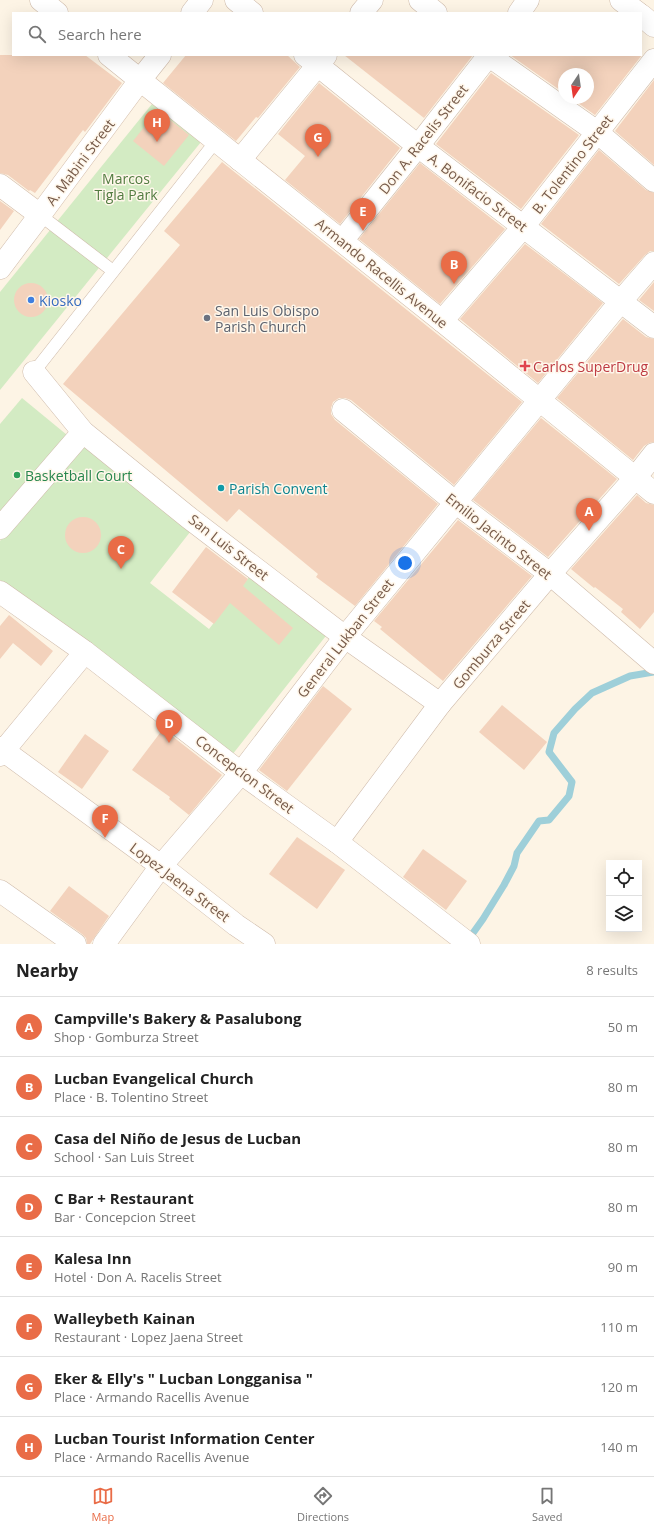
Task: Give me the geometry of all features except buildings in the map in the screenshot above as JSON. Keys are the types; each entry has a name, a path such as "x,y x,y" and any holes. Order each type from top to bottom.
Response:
{"street":[{"path":"40,0 56,12"},
{"path":"193,12 202,0"},
{"path":"236,0 251,12"},
{"path":"363,12 372,0"},
{"path":"420,0 435,12"},
{"path":"520,12 528,0"},
{"path":"621,0 637,12"},
{"path":"642,16 654,26"},
{"name":"Armando Racellis Avenue","path":"110,56 442,321 654,493"},
{"name":"A. Mabini Street","path":"0,268 159,56"},
{"name":"Don A. Racelis Street","path":"342,241 488,56"},
{"path":"490,56 597,132 654,181"},
{"path":"240,160 316,58"},
{"name":"A. Bonifacio Street","path":"316,58 418,146 654,327"},
{"name":"B. Tolentino Street","path":"442,321 523,227 654,60"},
{"path":"0,185 40,216"},
{"name":"General Lukban Street","path":"104,944 161,866 241,772 345,637 621,301 654,264"},
{"name":"San Luis Street","path":"34,372 83,432 182,512 345,637 440,704"},
{"name":"Emilio Jacinto Street","path":"343,410 456,502 550,574 654,663"},
{"path":"0,528 83,432"},
{"name":"Gomburza Street","path":"337,842 440,704 654,454"},
{"name":"Concepcion Street","path":"0,592 85,652 241,772 337,842 462,939"},
{"path":"1,751 85,652"},
{"name":"Lopez Jaena Street","path":"1,751 161,866 236,925 264,944"},
{"path":"0,891 75,944"}],"lane":[{"path":"34,372 216,141"},
{"path":"40,216 113,271"}],"green space":[{"name":"Marcos Tigla Park","path":"152,104 201,142 0,390 0,292"},
{"name":"Basketball Court","path":"22,398 67,435 0,515 0,424"},
{"path":"85,441 194,527 150,583 209,629 253,572 329,632 232,755 0,580 0,541"}],"waterway":[{"path":"468,940 504,885 514,866 517,853 539,821 549,820 569,796 572,782 549,752 554,733 575,709 592,693 630,676 654,672"}],"place":[{"name":"Lucban Tourist Information Center","path":"157,142"},
{"name":"Eker & Elly's \" Lucban Longganisa \"","path":"318,157"},
{"name":"Kalesa Inn","path":"363,231"},
{"name":"Lucban Evangelical Church","path":"454,284"},
{"name":"Kiosko","path":"31,300"},
{"name":"San Luis Obispo Parish Church","path":"207,318"},
{"name":"Carlos SuperDrug","path":"525,366"},
{"name":"Basketball Court","path":"17,475"},
{"name":"Parish Convent","path":"221,488"},
{"name":"Campville's Bakery & Pasalubong","path":"589,531"},
{"name":"Casa del Niño de Jesus de Lucban","path":"121,569"},
{"name":"C Bar + Restaurant","path":"169,743"},
{"name":"Walleybeth Kainan","path":"105,838"}]}
